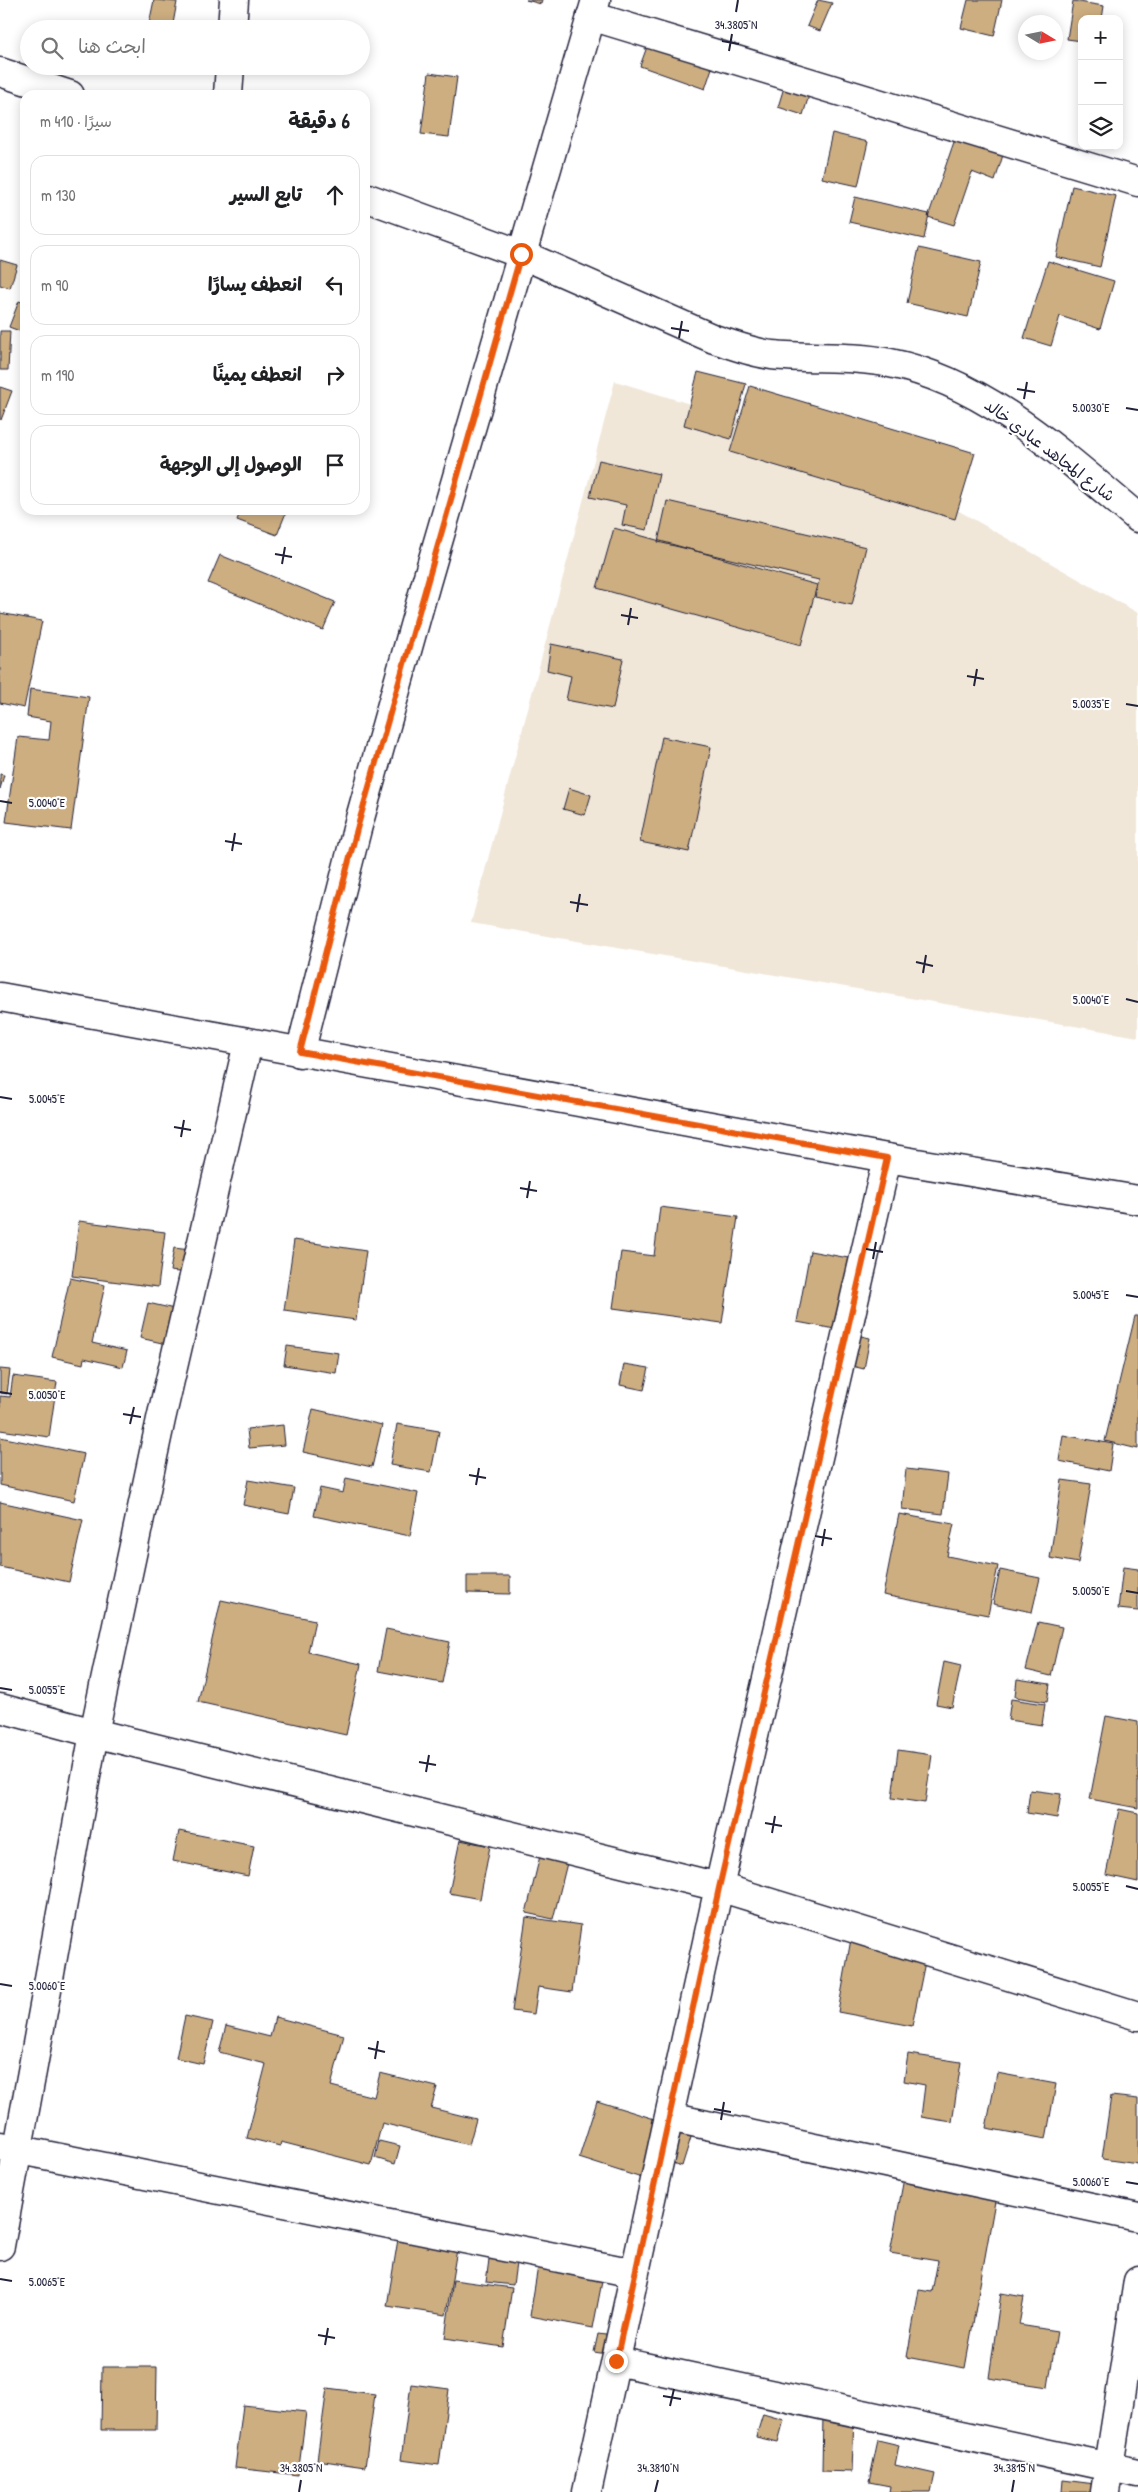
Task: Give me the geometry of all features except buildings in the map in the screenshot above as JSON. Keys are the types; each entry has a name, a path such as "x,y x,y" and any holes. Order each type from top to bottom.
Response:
{"street":[{"path":"233,20 234,0"},
{"path":"300,1052 357,829 521,254 594,8 1138,182"},
{"path":"0,72 55,90"},
{"path":"228,90 229,75"},
{"name":"شارع المجاهد عبادي خالد","path":"370,199 521,254 714,339 746,350 772,355 853,358 890,363 934,376 970,391 1018,422 1138,518"},
{"path":"0,997 887,1158 1138,1200"},
{"path":"0,2246 8,2148 161,1419 248,1043"},
{"path":"586,2492 719,1888 887,1158"},
{"path":"0,1708 719,1888 1138,2016"},
{"path":"669,2117 1138,2217"},
{"path":"8,2148 634,2273"},
{"path":"1108,2480 1138,2281"},
{"path":"616,2361 1108,2480 1138,2473"}],"shaded area":[{"path":"615,381 866,458 1138,613 1138,1037 471,923"}],"route":[{"path":"521,254 357,829 300,1052 887,1158 719,1888 616,2361"}]}
